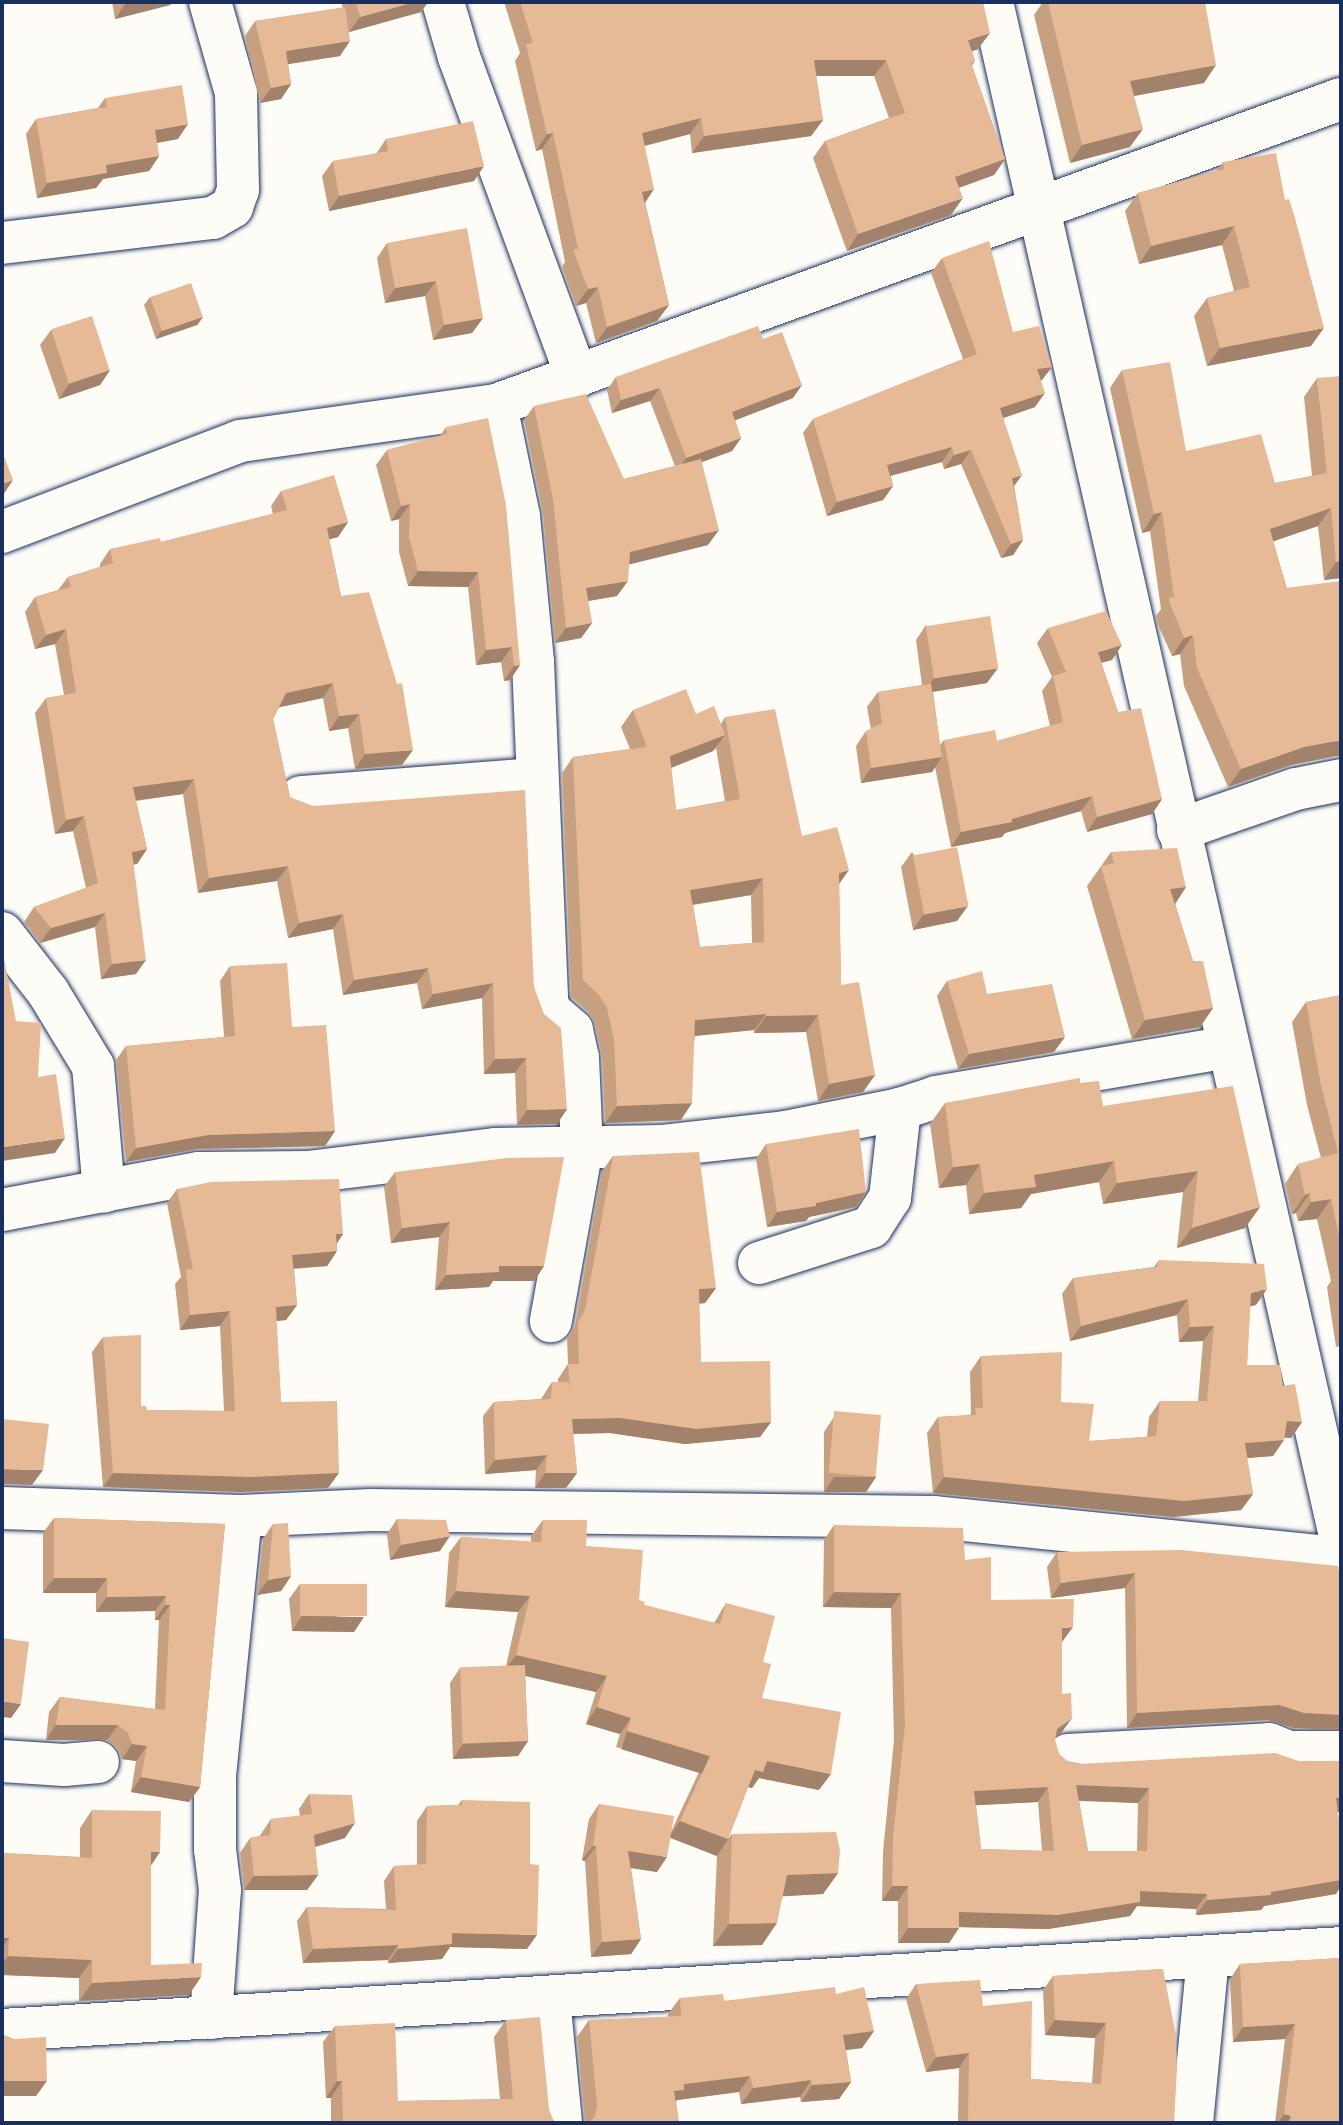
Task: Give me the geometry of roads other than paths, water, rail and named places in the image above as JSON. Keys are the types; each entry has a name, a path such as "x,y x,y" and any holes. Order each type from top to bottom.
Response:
{"street":[{"path":"2,243 213,218 232,207 238,190 236,93 210,2"},
{"path":"443,2 459,57 577,377"},
{"path":"992,2 1341,1541"},
{"path":"2,532 240,441 496,405 1038,206 1341,99"},
{"path":"496,405 519,516 534,675 547,1001 550,1011 572,1030 577,1043 582,1148 551,1321"},
{"path":"301,797 537,779"},
{"path":"1178,830 1296,789 1341,780"},
{"path":"2,933 48,992 93,1066 104,1192"},
{"path":"2,1210 198,1173 308,1172 495,1149 661,1146 785,1132 900,1109 936,1097 1228,1047"},
{"path":"759,1263 871,1227 890,1198 900,1109"},
{"path":"2,1508 241,1516 371,1510 934,1517 1341,1558"},
{"path":"211,2018 220,1890 215,1849 215,1776 241,1516"},
{"path":"1068,1755 1269,1744 1289,1752 1341,1752"},
{"path":"2,1761 64,1765 98,1762"},
{"path":"2,2030 1341,1948"},
{"path":"1192,2123 1208,1957"},
{"path":"549,1998 561,2123"}]}
